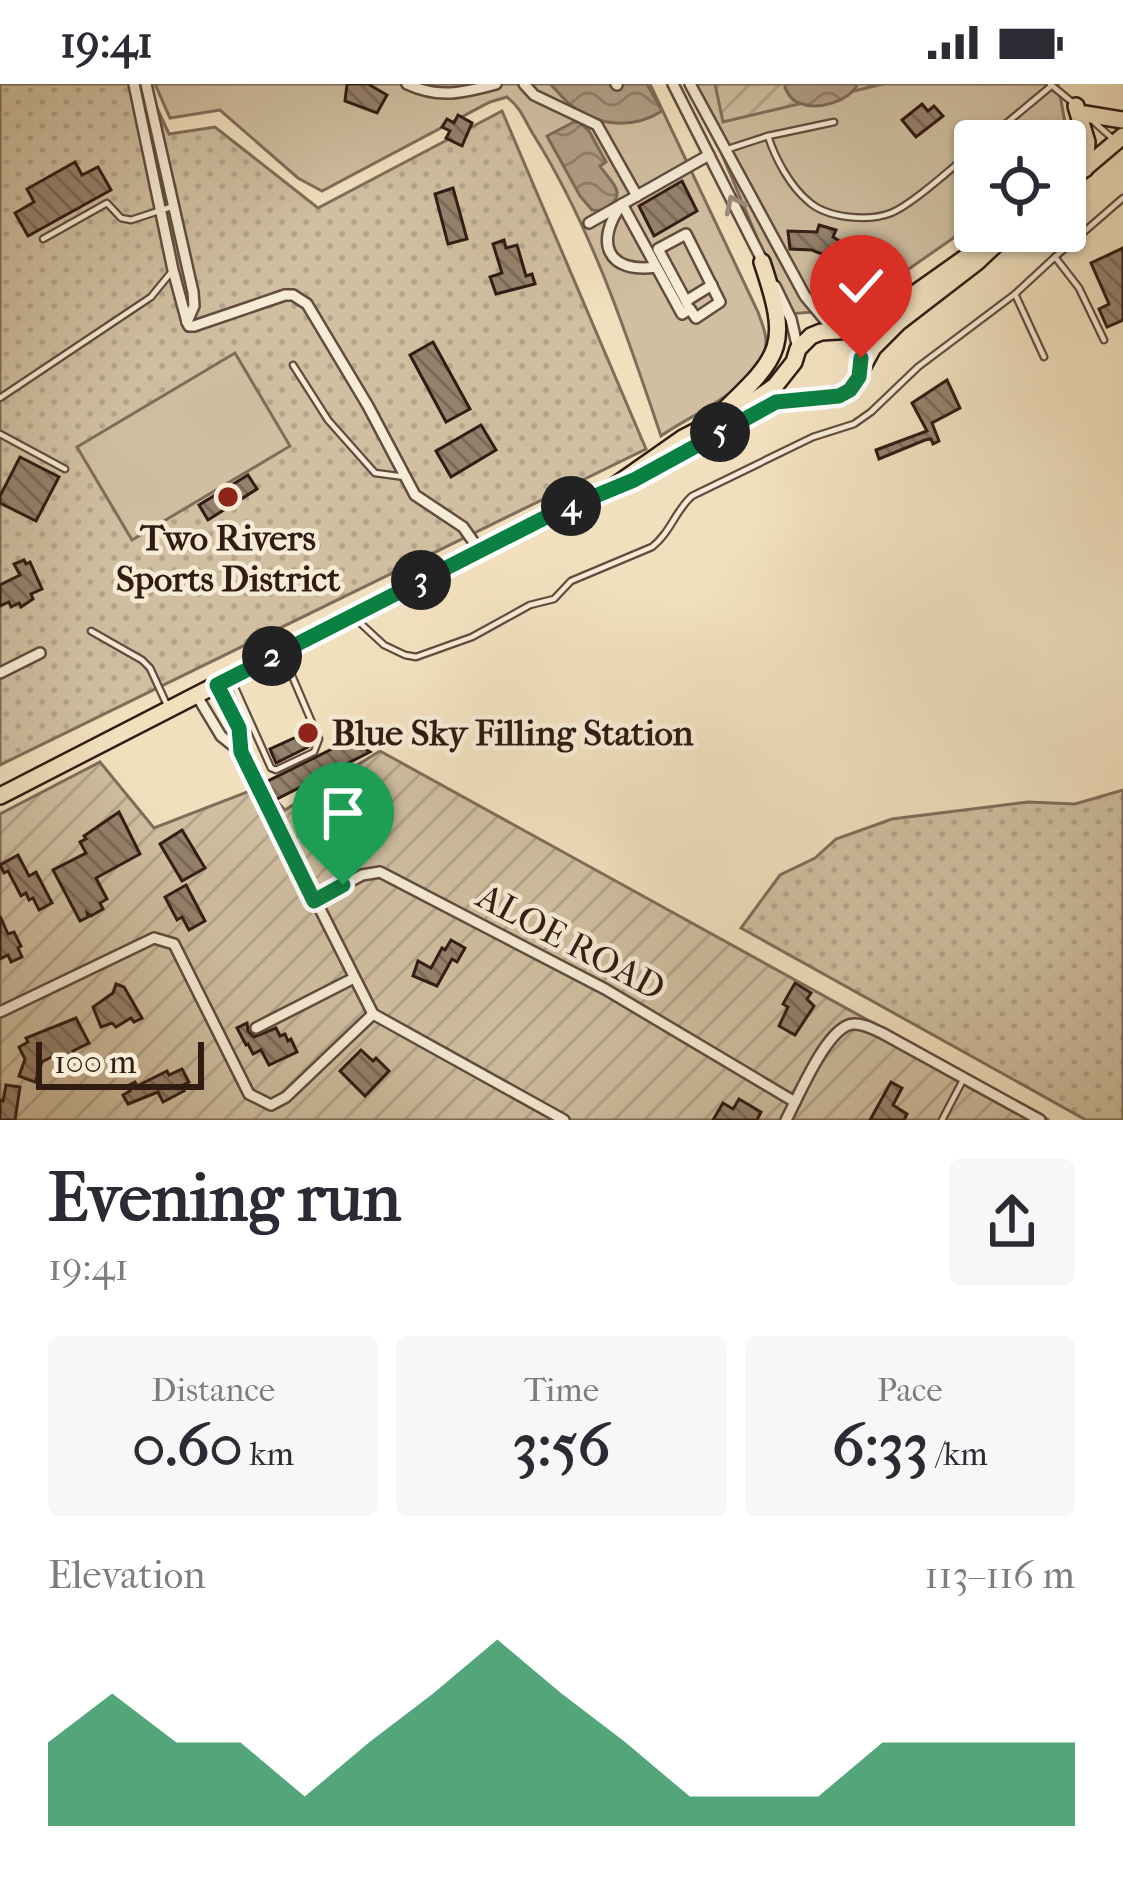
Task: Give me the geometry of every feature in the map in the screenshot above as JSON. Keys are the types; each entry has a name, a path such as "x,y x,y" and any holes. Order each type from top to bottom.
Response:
{"main road":[{"path":"1082,120 1080,110 1123,120"},
{"path":"1086,168 1120,139"},
{"path":"614,487 655,456 775,386 811,336 873,323 977,252"},
{"path":"0,796 480,551 634,480 776,402 829,399 850,390 873,348 986,252"},
{"path":"709,424 760,375 777,341 777,306 762,262"},
{"path":"837,332 856,348 861,367"},
{"path":"796,355 796,378 817,397"}],"street":[{"path":"134,84 189,326 285,295 307,304 421,501 463,527 480,551"},
{"path":"146,84 193,292 188,322"},
{"path":"407,84 440,96 496,84"},
{"path":"524,84 534,95 597,125 637,196"},
{"path":"673,84 789,314 796,355"},
{"path":"690,84 809,301 837,332"},
{"path":"608,141 609,122"},
{"path":"589,223 726,151"},
{"path":"622,204 682,314 712,285"},
{"path":"622,204 608,227 610,253 622,265 656,267"},
{"path":"686,233 712,285 720,302 696,318 658,249 686,233"},
{"path":"776,287 794,275"},
{"path":"0,673 40,653"},
{"path":"224,681 239,728 241,752 373,1014 564,1120"},
{"path":"197,696 221,736 241,752"},
{"name":"ALOE ROAD","path":"314,901 368,873 383,873 645,1011 795,1102"},
{"path":"0,1012 154,938 165,939 174,944 249,1094 271,1105 286,1097 373,1014"},
{"path":"256,1028 354,978"},
{"path":"786,1120 823,1051 838,1031 852,1024 882,1033 1040,1120"}],"lane":[{"path":"1010,120 1051,85 1120,139"},
{"path":"726,151 834,122"},
{"path":"768,136 779,162 808,202 854,218 895,212 954,166"},
{"path":"353,615 384,645 416,657 472,637 530,605 554,599 571,581 652,547 664,538 692,496 813,437 854,424 1123,199"},
{"path":"43,239 106,203 121,218 131,220 174,206"},
{"path":"1054,257 1079,288 1104,340"},
{"path":"0,398 151,297 173,270"},
{"path":"1015,294 1044,357"},
{"path":"293,365 328,420 375,473 405,477"},
{"path":"0,434 65,469"},
{"path":"91,631 150,668 169,711"},
{"path":"224,681 271,768 276,770 314,752 319,739 281,651"},
{"path":"942,1120 964,1078"}],"shaded area":[{"path":"0,84 146,84 169,134 215,127 318,208 502,111 646,449 0,765"},
{"path":"155,84 650,84 758,312 766,338 763,357 741,385 661,436 590,242 522,114 507,97 322,191 298,178 220,110 170,118"},
{"path":"696,84 1058,84 1064,120 954,120 954,238 851,309 789,314"},
{"path":"715,84 883,84 723,122"},
{"path":"235,353 290,446 132,540 77,447"},
{"path":"380,751 1049,1120 0,1120 0,814 100,762 154,828 263,786 285,810"},
{"path":"1123,790 1123,1120 1086,1120 741,928 780,875 815,858 836,839 892,819 1028,802 1075,804"}],"water":[{"path":"550,84 647,84 662,111 640,121 604,121 581,112"},
{"path":"786,84 858,84 841,100 815,106 794,100"},
{"path":"574,122 589,131 606,162 600,166 616,189 615,199 602,211 592,210 580,196 547,136"}],"building":[{"path":"347,84 368,84 387,95 377,113 345,101"},
{"path":"922,104 928,111 934,106 943,116 916,137 902,120"},
{"path":"458,115 472,123 462,146 446,138 450,131 442,127 447,119 454,123"},
{"path":"75,162 82,175 98,167 111,190 28,236 15,213 34,202 27,189"},
{"path":"682,181 697,211 654,236 639,206"},
{"path":"453,188 467,239 448,244 435,194"},
{"path":"819,225 836,230 833,237 849,247 834,259 812,250 790,249 788,231 817,232"},
{"path":"504,240 506,248 517,245 526,276 532,274 535,284 496,294 490,277 502,273 493,244"},
{"path":"1123,248 1123,320 1107,327 1099,309 1109,304 1091,263"},
{"path":"433,342 470,409 446,422 410,355"},
{"path":"947,380 960,408 932,423 939,441 925,440 879,459 876,450 927,431 912,403"},
{"path":"481,425 496,450 451,477 436,451"},
{"path":"20,457 59,477 36,521 0,503"},
{"name":"Two Rivers Sports District","path":"248,475 257,489 208,520 199,505"},
{"path":"30,562 42,589 21,607 19,603 11,607 9,602 0,606 0,585 20,575 14,564"},
{"path":"303,734 308,747 276,763 270,749"},
{"path":"350,740 370,752 275,800 266,782"},
{"path":"119,812 140,854 96,878 107,899 100,903 103,909 91,916 87,913 80,921 53,870 86,853 80,842 84,836"},
{"path":"182,830 205,868 182,881 160,844"},
{"path":"18,855 29,876 36,872 52,903 39,910 33,898 29,900 26,893 21,896 0,865"},
{"path":"186,885 205,921 189,930 182,917 177,920 165,897"},
{"path":"0,916 8,934 14,932 21,946 22,957 11,962 8,955 0,959"},
{"path":"451,940 465,948 457,962 452,959 437,986 413,976 418,961 431,968"},
{"path":"795,983 811,993 807,999 814,1006 795,1035 779,1026 788,1007 783,1004"},
{"path":"116,984 124,987 142,1018 101,1027 93,1007 113,993"},
{"path":"76,1018 89,1043 73,1051 77,1059 63,1067 57,1054 42,1062 35,1082 19,1076 25,1059 19,1047 28,1042 26,1038"},
{"path":"247,1023 254,1037 276,1028 280,1036 291,1039 297,1052 269,1065 261,1050 253,1054 237,1028"},
{"path":"361,1050 389,1071 365,1096 340,1071"},
{"path":"182,1069 189,1082 181,1086 184,1091 163,1102 158,1092 128,1104 123,1095 135,1082 137,1086"},
{"path":"891,1082 902,1088 893,1105 907,1114 904,1120 870,1120"},
{"path":"6,1085 20,1087 15,1120 0,1120"},
{"path":"739,1099 761,1112 757,1120 713,1120 723,1103 733,1109"}],"place":[{"name":"Two Rivers Sports District","path":"228,497"},
{"name":"Blue Sky Filling Station","path":"308,733"}],"route":[{"path":"343,885 314,901 241,752 239,728 217,685 552,514 634,480 776,402 839,396 859,377 861,358"}]}
